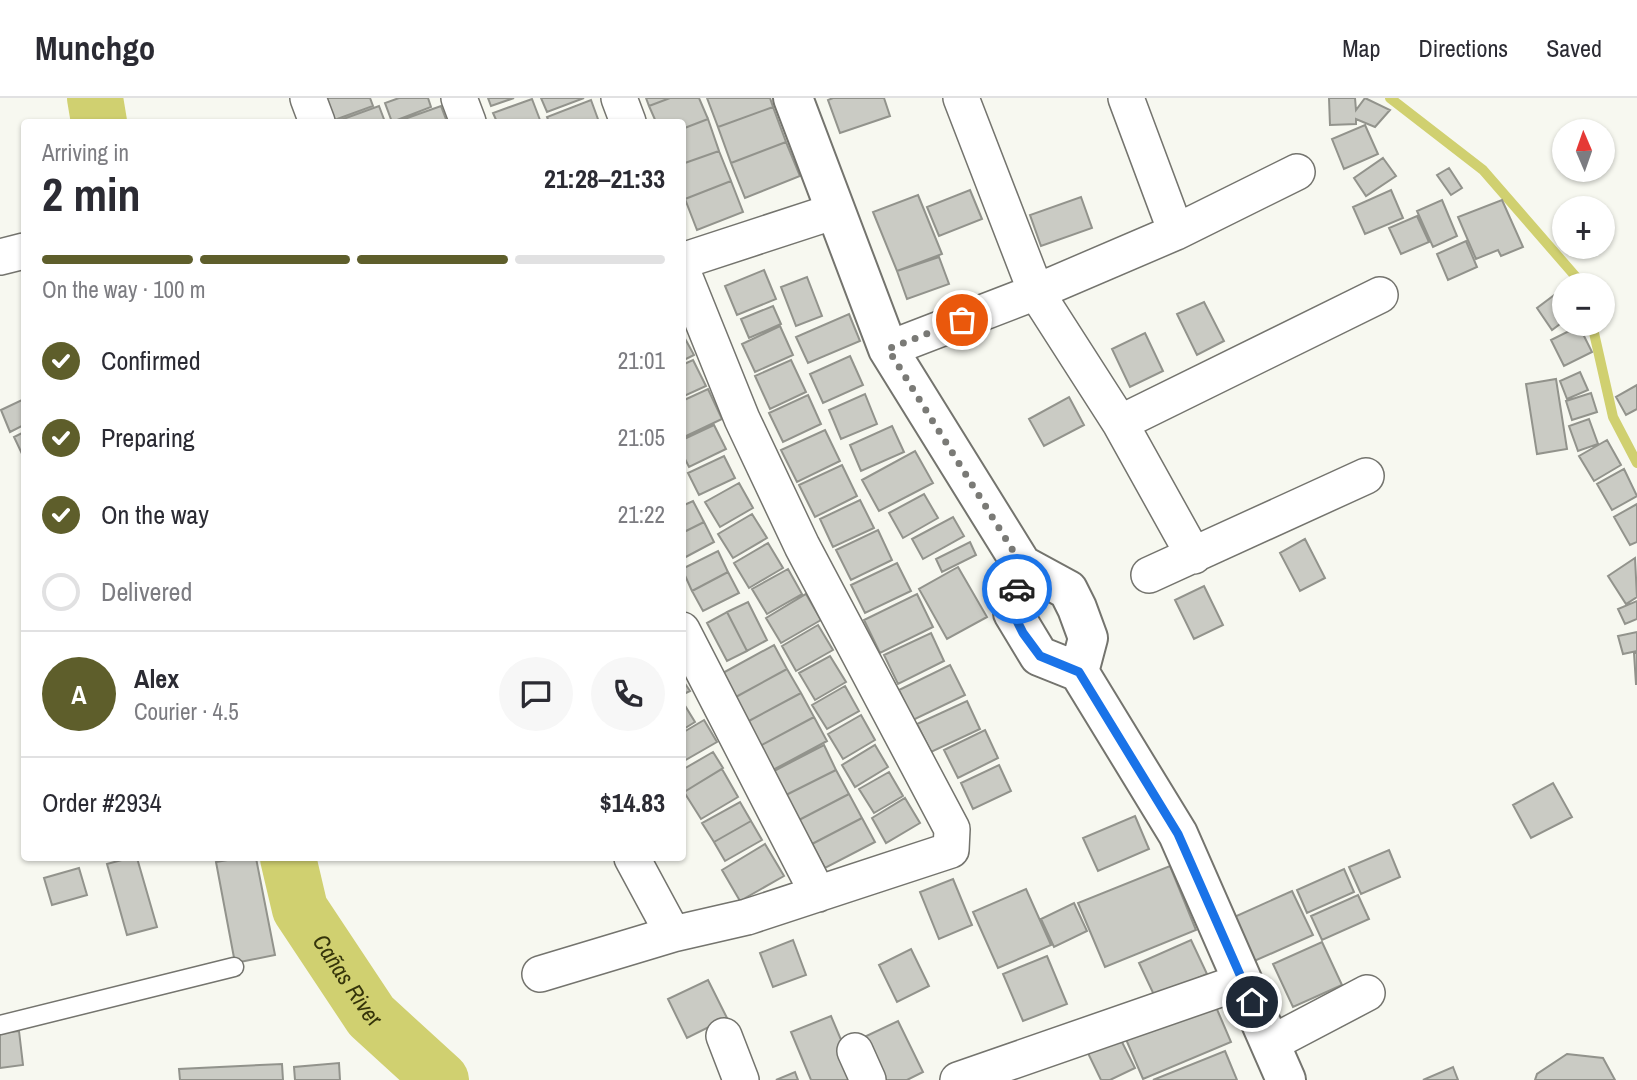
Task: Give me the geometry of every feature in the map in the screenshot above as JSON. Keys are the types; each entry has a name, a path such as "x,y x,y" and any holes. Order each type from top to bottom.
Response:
{"street":[{"path":"308,98 316,119"},
{"path":"459,98 467,119"},
{"path":"619,98 627,119"},
{"path":"793,98 888,349 1022,565 1068,590 1088,638 1079,672"},
{"path":"961,98 1036,292 1121,423 1194,555"},
{"path":"1126,98 1176,232"},
{"path":"888,349 1036,292 1176,232 1297,172"},
{"path":"686,260 835,211"},
{"path":"0,257 21,252"},
{"path":"540,974 673,934 747,917 951,850 952,829 802,546 742,419 686,280"},
{"path":"1121,423 1380,295"},
{"path":"1149,575 1366,476"},
{"path":"1022,565 1013,613 1040,656 1079,672 1178,834 1286,1080"},
{"path":"686,638 818,894"},
{"path":"634,861 673,934"},
{"path":"958,1080 1243,981"},
{"path":"1270,1044 1367,993"},
{"path":"724,1036 741,1080"}],"lane":[{"path":"0,1025 234,967"}],"building":[{"path":"320,98 370,98 373,106 337,119 328,119"},
{"path":"399,98 428,98 431,107 400,119 391,119 385,103"},
{"path":"488,98 514,98 491,106"},
{"path":"541,98 584,98 547,112"},
{"path":"646,98 670,98 649,106"},
{"path":"670,98 699,98 708,119 686,127 686,119 655,119 649,106"},
{"path":"707,98 770,98 773,107 718,127"},
{"path":"884,98 890,116 840,133 828,100"},
{"path":"1329,98 1355,98 1356,110 1365,98 1390,110 1375,127 1356,119 1356,124 1330,125"},
{"path":"532,99 540,119 496,119 493,113"},
{"path":"591,100 598,119 548,119 547,117"},
{"path":"379,106 384,119 343,119"},
{"path":"441,106 446,119 404,119"},
{"path":"773,107 786,142 731,163 718,127"},
{"path":"708,119 719,151 686,163 686,127"},
{"path":"1365,125 1378,154 1344,169 1332,139"},
{"path":"786,142 800,176 745,198 731,163"},
{"path":"719,151 731,181 686,199 686,163"},
{"path":"1383,158 1396,176 1366,196 1354,178"},
{"path":"1449,168 1462,188 1451,195 1437,175"},
{"path":"731,181 743,212 697,230 686,199"},
{"path":"970,190 982,219 939,236 927,207"},
{"path":"1391,190 1403,218 1365,234 1353,207"},
{"path":"918,195 942,254 897,271 873,212"},
{"path":"1081,197 1092,228 1041,246 1030,215"},
{"path":"1442,200 1457,236 1433,247 1417,211"},
{"path":"1502,200 1523,247 1501,256 1498,250 1476,259 1458,217"},
{"path":"1417,216 1429,242 1401,254 1389,228"},
{"path":"1466,241 1477,267 1448,280 1437,254"},
{"path":"939,257 949,284 907,299 897,271"},
{"path":"764,270 776,299 737,315 725,286"},
{"path":"807,277 822,316 796,326 781,287"},
{"path":"1552,297 1552,330 1537,308"},
{"path":"1204,302 1224,341 1197,355 1177,314"},
{"path":"773,306 781,324 749,338 741,319"},
{"path":"849,314 860,341 808,363 796,337"},
{"path":"780,326 793,355 755,372 742,344"},
{"path":"1145,333 1163,371 1130,387 1112,349"},
{"path":"1559,336 1584,336 1592,352 1564,366 1551,340"},
{"path":"686,340 694,355 686,359"},
{"path":"850,356 863,385 823,403 810,374"},
{"path":"693,360 706,386 686,395 686,363"},
{"path":"791,360 806,392 770,409 755,376"},
{"path":"1580,372 1588,390 1567,399 1560,381"},
{"path":"1556,379 1567,449 1537,454 1526,384"},
{"path":"1637,385 1637,409 1626,415 1616,397"},
{"path":"708,389 722,419 686,436 686,399"},
{"path":"1591,393 1597,412 1572,420 1566,401"},
{"path":"865,394 877,424 841,439 829,410"},
{"path":"808,395 821,424 783,442 769,413"},
{"path":"1069,397 1084,425 1044,446 1029,419"},
{"path":"21,400 21,426 10,432 1,410"},
{"path":"1589,419 1598,444 1578,451 1569,426"},
{"path":"714,425 726,449 689,467 686,461 686,438"},
{"path":"892,426 904,452 861,471 850,445"},
{"path":"825,430 840,461 797,482 781,450"},
{"path":"21,434 21,452 14,437"},
{"path":"1607,440 1621,465 1594,481 1579,456"},
{"path":"915,451 933,483 879,511 862,480"},
{"path":"724,456 735,478 699,495 688,473"},
{"path":"842,465 857,496 815,517 799,485"},
{"path":"1624,469 1637,496 1612,510 1597,484"},
{"path":"739,483 753,508 720,527 705,502"},
{"path":"924,494 938,518 903,538 889,513"},
{"path":"860,500 874,528 833,547 820,519"},
{"path":"693,501 704,522 686,531 686,504"},
{"path":"1637,504 1637,542 1630,545 1614,517"},
{"path":"752,514 767,538 733,558 718,534"},
{"path":"953,517 964,536 923,559 912,539"},
{"path":"704,522 714,542 686,557 686,531"},
{"path":"878,530 892,560 851,580 836,550"},
{"path":"1305,539 1325,578 1300,591 1280,553"},
{"path":"970,542 976,555 942,572 936,559"},
{"path":"768,543 783,568 749,588 734,563"},
{"path":"718,551 728,572 692,591 686,578 686,567"},
{"path":"1635,558 1637,597 1626,604 1608,576"},
{"path":"897,563 911,591 865,613 851,585"},
{"path":"958,567 987,617 947,639 919,589"},
{"path":"788,569 802,594 767,614 752,589"},
{"path":"728,572 739,593 703,611 692,591"},
{"path":"1204,586 1223,625 1194,639 1175,600"},
{"path":"806,594 821,620 781,643 766,618"},
{"path":"917,594 933,627 880,653 864,620"},
{"path":"1637,601 1637,619 1625,624 1618,609"},
{"path":"748,602 767,640 747,651 727,612"},
{"path":"727,612 747,651 727,661 707,623"},
{"path":"818,625 833,650 796,671 782,646"},
{"path":"1637,632 1637,651 1623,654 1618,636"},
{"path":"931,633 944,661 898,684 884,655"},
{"path":"774,645 787,669 734,698 721,674"},
{"path":"1634,653 1637,653 1637,684 1636,684"},
{"path":"830,656 846,682 815,700 799,673"},
{"path":"950,665 965,695 913,720 899,690"},
{"path":"787,669 801,693 747,722 734,698"},
{"path":"845,686 859,711 827,729 812,705"},
{"path":"801,693 814,717 760,746 747,722"},
{"path":"967,701 980,729 931,752 917,724"},
{"path":"686,707 695,722 686,728"},
{"path":"861,715 875,740 843,759 828,734"},
{"path":"814,717 827,741 773,770 760,746"},
{"path":"704,720 717,742 686,760 686,731"},
{"path":"985,730 998,758 958,778 944,750"},
{"path":"824,745 836,770 786,795 774,771"},
{"path":"875,745 888,767 855,787 842,765"},
{"path":"713,752 723,768 686,791 686,768"},
{"path":"999,765 1011,791 973,809 961,783"},
{"path":"722,769 738,797 701,819 686,791"},
{"path":"836,770 849,794 799,820 786,795"},
{"path":"889,772 903,796 874,813 859,789"},
{"path":"1553,783 1572,817 1531,838 1513,805"},
{"path":"849,794 862,818 812,844 799,820"},
{"path":"905,798 920,823 886,843 872,818"},
{"path":"740,802 751,821 714,842 702,823"},
{"path":"1135,816 1149,849 1098,871 1083,838"},
{"path":"862,818 875,842 825,868 812,844"},
{"path":"751,821 762,840 725,861 714,842"},
{"path":"765,844 784,876 740,901 722,870"},
{"path":"1389,850 1400,877 1361,894 1349,867"},
{"path":"138,861 157,927 127,935 107,864"},
{"path":"257,861 275,955 235,963 216,862"},
{"path":"1170,866 1196,930 1105,967 1078,903"},
{"path":"79,868 87,895 52,905 44,878"},
{"path":"1344,869 1354,892 1307,913 1297,890"},
{"path":"953,879 972,925 939,939 920,892"},
{"path":"1026,889 1051,945 998,968 973,912"},
{"path":"1292,891 1313,935 1252,962 1232,918"},
{"path":"1358,895 1369,919 1322,940 1311,916"},
{"path":"1074,903 1087,931 1054,947 1041,919"},
{"path":"793,940 806,975 773,987 760,953"},
{"path":"1191,940 1207,974 1155,997 1139,963"},
{"path":"1322,942 1342,985 1293,1007 1273,964"},
{"path":"911,949 929,986 897,1002 879,965"},
{"path":"1047,956 1067,1004 1023,1021 1003,974"},
{"path":"708,980 727,1018 687,1038 668,999"},
{"path":"1210,993 1231,1042 1143,1079 1122,1030"},
{"path":"831,1016 858,1080 811,1080 791,1032"},
{"path":"898,1021 923,1072 907,1080 880,1080 860,1039"},
{"path":"19,1031 23,1065 0,1068 0,1033"},
{"path":"1117,1032 1135,1068 1110,1080 1101,1080 1085,1047"},
{"path":"1225,1051 1237,1080 1153,1080"},
{"path":"1567,1054 1603,1058 1615,1080 1535,1080 1537,1074"},
{"path":"339,1063 340,1080 295,1080 294,1067"},
{"path":"282,1064 283,1080 180,1080 179,1069"},
{"path":"1453,1067 1458,1080 1423,1080"},
{"path":"795,1072 798,1080 776,1080"}],"waterway":[{"name":"Cañas River","path":"95,98 98,119"},
{"path":"1390,98 1483,170 1573,273"},
{"path":"1595,336 1613,417 1637,463"},
{"name":"Cañas River","path":"289,861 300,909 371,1016 441,1080"}],"way so far":[{"path":"962,320 888,349 1022,565 1017,589"}],"route":[{"path":"1017,589 1013,613 1023,633 1040,656 1079,672 1178,834 1252,1002"}]}
